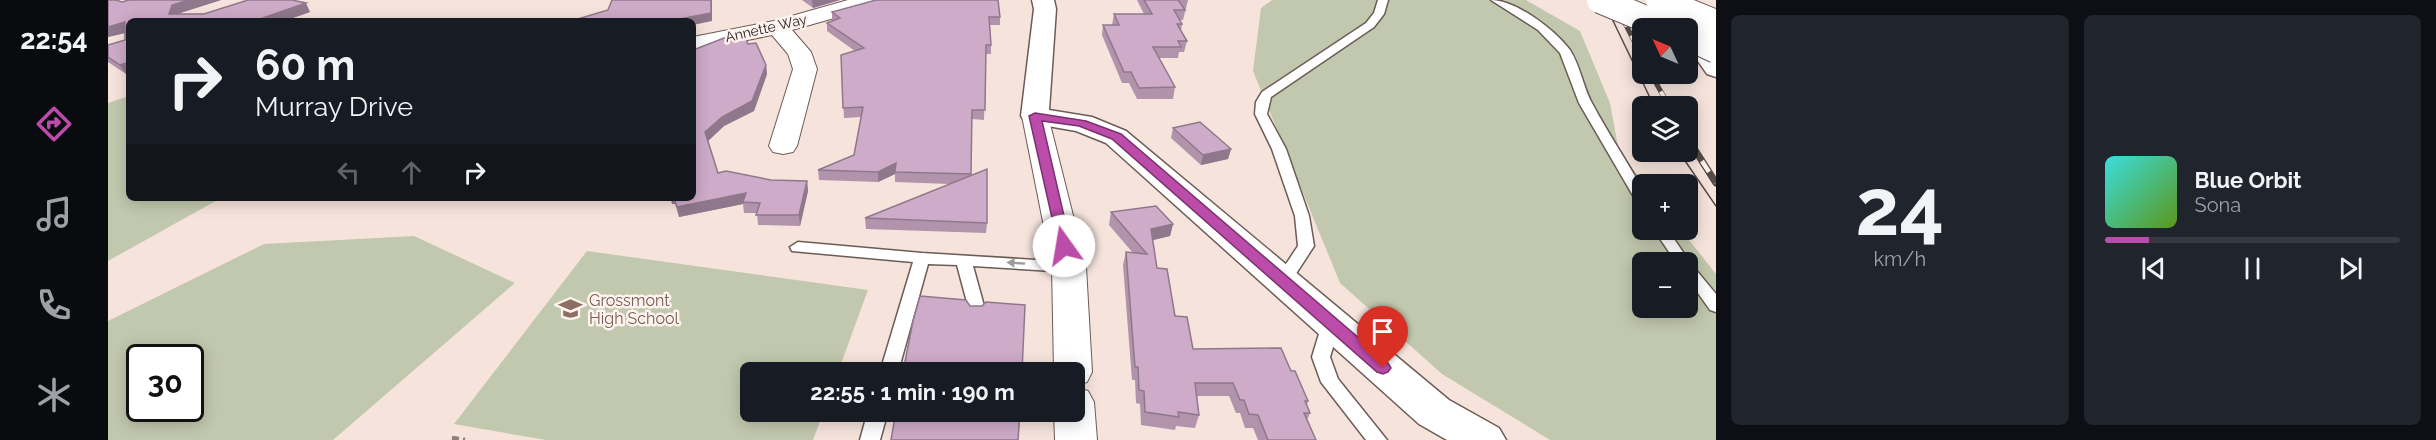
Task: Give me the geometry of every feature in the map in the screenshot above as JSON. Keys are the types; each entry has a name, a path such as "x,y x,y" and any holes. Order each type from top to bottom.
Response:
{"main road":[{"path":"1043,0 1045,9 1035,116 1082,123 1116,137 1434,412 1484,440"},
{"path":"1600,0 1643,18"},
{"path":"1661,0 1716,23"},
{"path":"1661,0 1676,18"},
{"path":"1698,42 1716,50"},
{"path":"1698,46 1716,69"}],"street":[{"name":"Annette Way","path":"696,43 777,27 872,0"},
{"path":"777,27 799,52 805,69 783,146"},
{"path":"1035,116 1069,267 1073,362"},
{"path":"1075,422 1076,440"}],"lane":[{"path":"1282,282 1306,246 1302,216 1280,149 1261,114 1262,102 1266,95 1370,25 1379,14 1383,0"},
{"path":"1496,0 1542,28 1565,52 1585,103 1632,182"},
{"path":"798,247 922,258 1069,267"},
{"path":"892,362 922,258"},
{"path":"963,260 976,306"},
{"path":"1698,282 1716,306"},
{"path":"1331,324 1321,357 1330,382 1377,440"},
{"path":"870,440 875,422"}],"path":[{"path":"452,438 465,440"}],"green space":[{"path":"1272,0 1526,0 1580,31 1610,103 1619,152 1637,174 1632,174 1632,240 1689,240 1716,274 1716,440 1550,440 1442,374 1340,283 1253,71 1261,8"},
{"path":"126,97 126,201 216,201 108,261 108,103"},
{"path":"414,236 515,283 333,440 108,440 108,321 264,244"},
{"path":"587,251 868,290 842,362 740,362 740,422 820,422 813,440 546,440 454,424"}],"building":[{"path":"108,0 122,2 189,0 172,5 169,14 204,14 248,0 292,0 306,3 263,18 126,18 126,63 120,65 108,57 108,45 125,40 125,22 108,27"},
{"path":"612,0 711,0 711,13 685,18 581,18 608,10"},
{"path":"876,0 998,0 1000,17 989,17 991,45 986,45 985,110 972,110 971,174 895,172 896,163 878,172 818,170 854,155 863,107 843,108 841,55 864,48 827,23 840,18 832,12"},
{"path":"1144,0 1178,0 1185,10 1174,10 1182,24 1177,24 1187,41 1178,41 1181,47 1153,47 1175,87 1139,88 1131,72 1124,72 1103,25 1119,25 1114,14 1152,14"},
{"path":"744,34 748,44 756,43 766,65 752,101 722,117 705,132 718,173 726,171 771,180 807,181 799,215 756,215 760,203 743,202 746,193 677,207 675,201 696,201 696,49 724,38"},
{"path":"1200,122 1231,149 1203,155 1173,128"},
{"path":"987,169 987,223 865,218"},
{"path":"1156,206 1173,224 1151,229 1157,268 1167,269 1175,316 1187,317 1193,349 1281,348 1291,371 1295,371 1308,401 1305,401 1310,413 1304,413 1316,440 1268,440 1258,415 1249,414 1244,400 1240,400 1233,383 1195,383 1199,415 1178,412 1179,417 1145,412 1144,391 1139,390 1138,367 1135,367 1126,252 1147,254 1111,212"},
{"path":"920,296 966,300 970,306 982,306 986,302 1025,305 1022,362 905,362"},
{"path":"894,422 1019,422 1018,440 891,440"}],"tram line":[{"path":"1603,0 1649,96"},
{"path":"1686,162 1716,206"}],"railway":[{"path":"1613,0 1632,37"},
{"path":"1657,84 1663,96"},
{"path":"1698,155 1716,183"}],"place":[{"name":"Grossmont High School","path":"571,309"}],"route":[{"path":"1064,246 1035,116 1082,123 1116,137 1383,368"}]}
